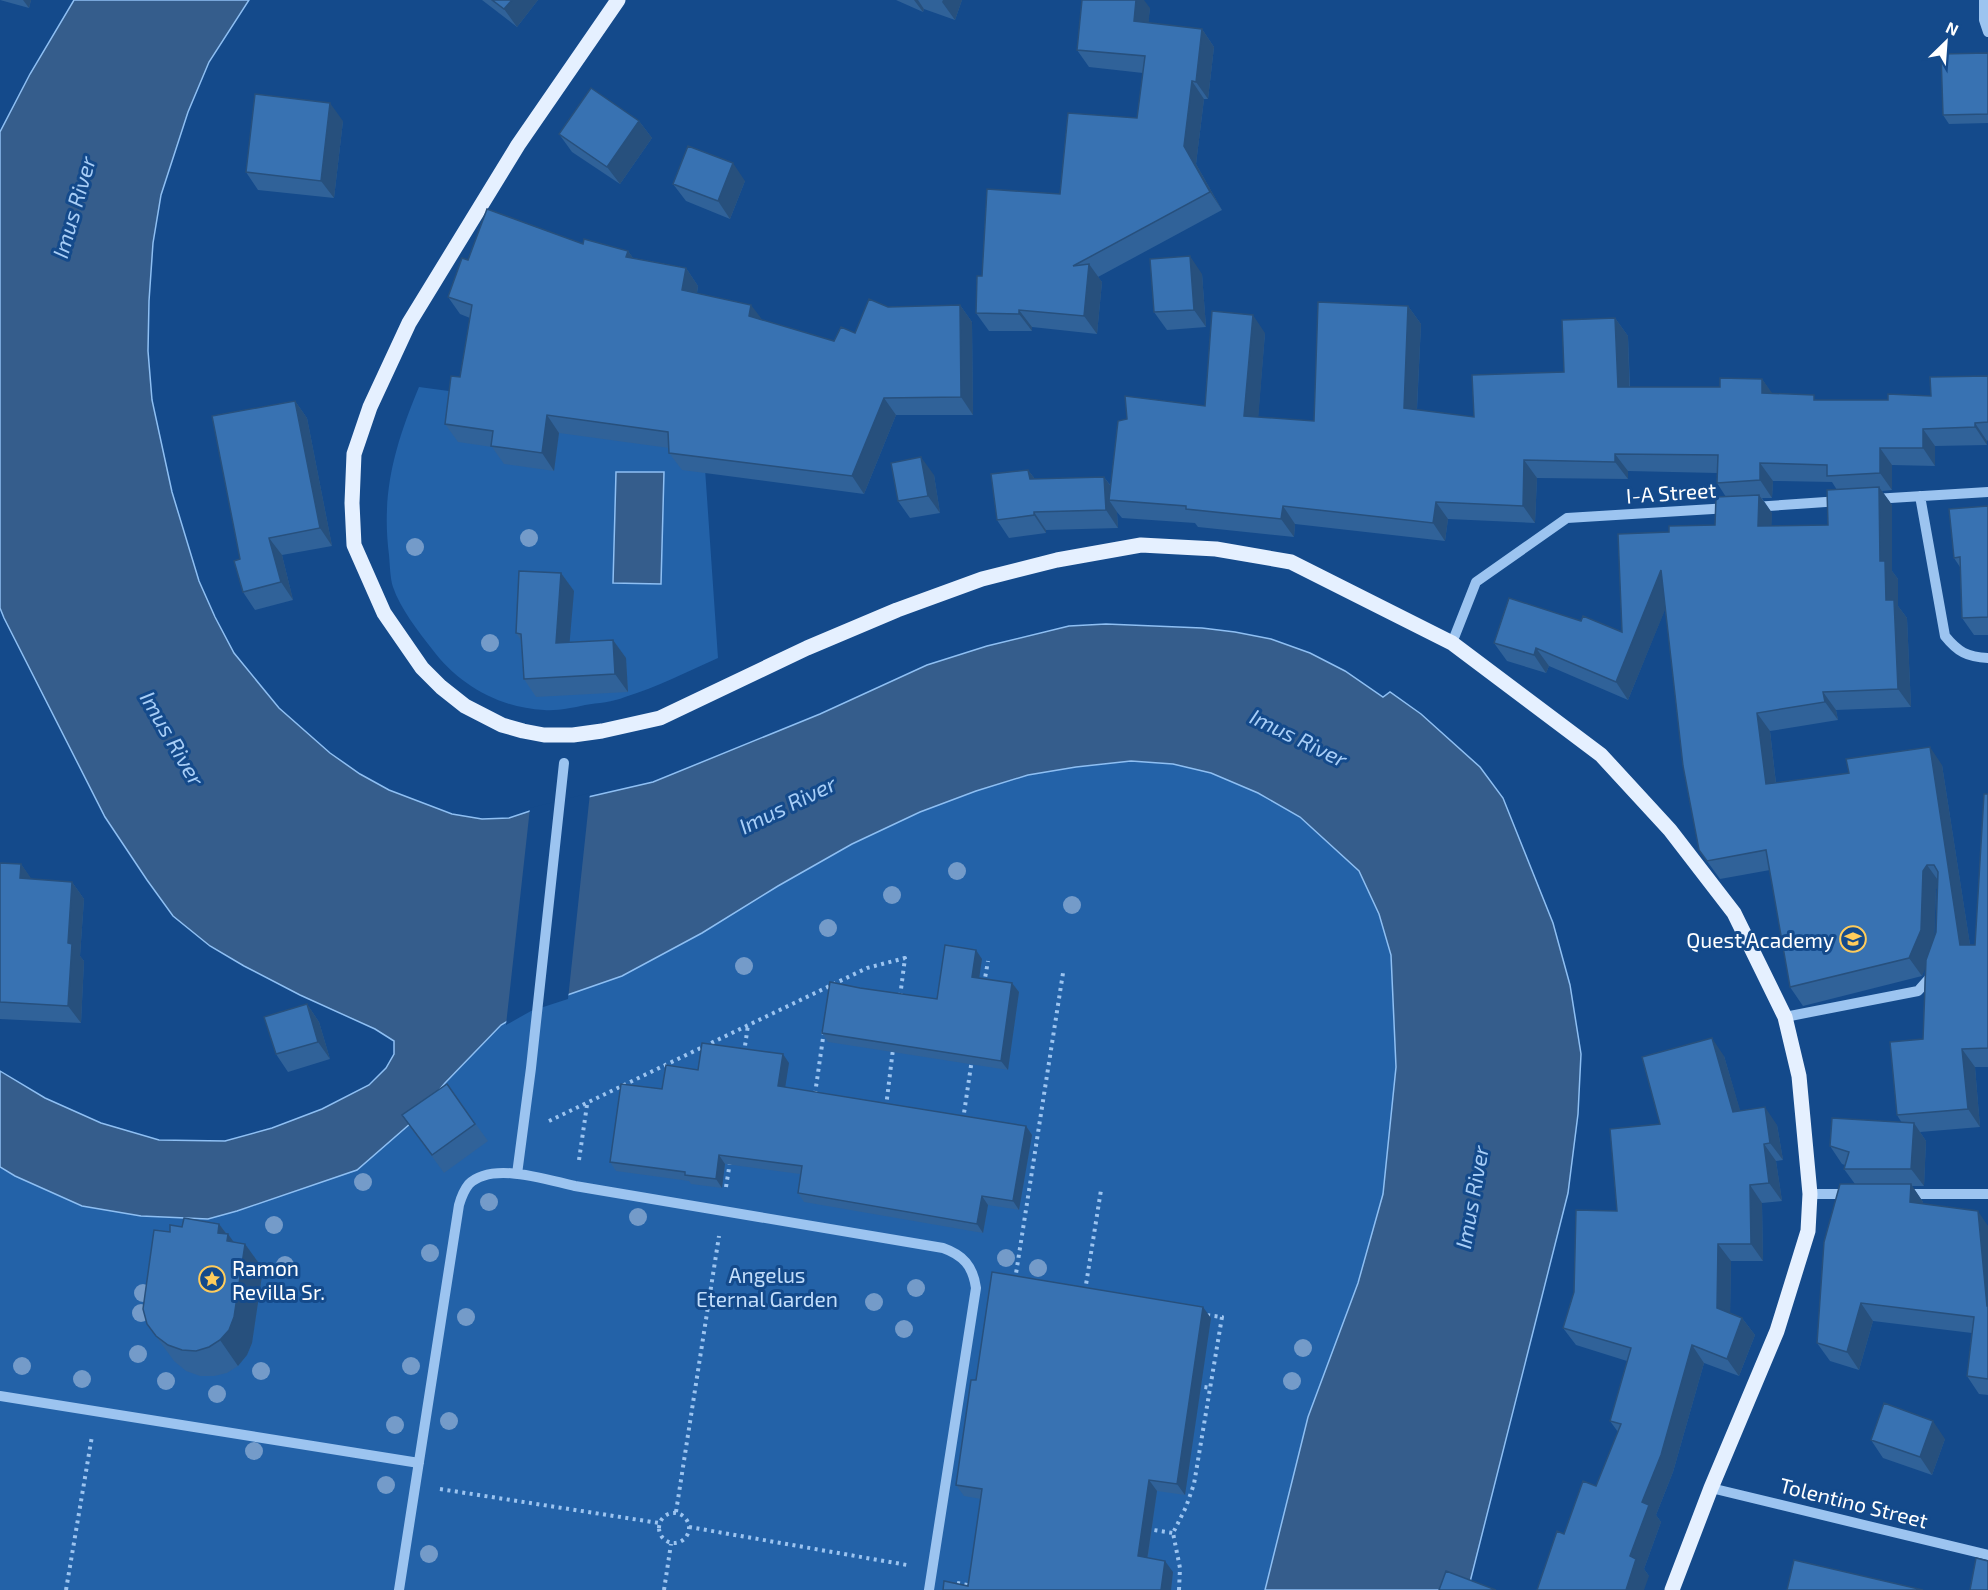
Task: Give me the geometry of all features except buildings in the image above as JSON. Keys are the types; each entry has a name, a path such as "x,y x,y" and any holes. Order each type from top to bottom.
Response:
{"main road":[{"path":"618,0 518,145 409,323 370,407 354,454 352,503 354,545 389,621 422,668 465,706 502,725 544,735 573,735 630,726 660,718 807,648 897,610 982,579 1057,560 1141,545 1216,549 1291,562 1452,643 1601,755 1670,830 1734,913 1785,1017 1799,1076 1810,1194 1808,1231 1777,1331 1711,1488 1672,1590"}],"street":[{"path":"1984,0 1984,20 1988,32"},
{"path":"1861,500 1988,492"},
{"path":"1920,496 1945,636 1957,650 1975,657 1988,658"},
{"name":"I-A Street","path":"1452,643 1476,582 1567,518 1849,500"},
{"path":"517,1174 531,1068 564,763"},
{"path":"1785,1017 1918,991 1932,977 1938,959"},
{"path":"399,1590 459,1205 468,1186 475,1180 494,1174 517,1174 575,1186 943,1248 963,1257 975,1276 975,1299 930,1580"},
{"path":"1810,1194 1857,1194"},
{"path":"1892,1194 1988,1194"},
{"path":"0,1396 419,1463"},
{"name":"Tolentino Street","path":"1711,1488 1988,1555"}],"path":[{"path":"522,1133 587,1104 867,968 904,958 899,1004"},
{"path":"982,995 988,961"},
{"path":"975,1276 1015,1283 1063,973"},
{"path":"829,997 831,985"},
{"path":"744,1059 748,1024"},
{"path":"814,1099 824,1031"},
{"path":"886,1108 894,1039"},
{"path":"963,1122 973,1053"},
{"path":"667,1075 669,1063"},
{"path":"575,1186 587,1104"},
{"path":"676,1512 731,1153"},
{"path":"1085,1294 1101,1190"},
{"path":"1179,1590 1180,1568 1173,1533 1194,1484 1222,1317 1199,1314"},
{"path":"1188,1385 1211,1388"},
{"path":"66,1590 96,1412"},
{"path":"1187,1458 1199,1460"},
{"path":"416,1485 659,1523"},
{"path":"676,1512 688,1521 689,1527 687,1537 671,1544 663,1540 659,1532 659,1523 668,1513 676,1512"},
{"path":"689,1527 930,1580 983,1587"},
{"path":"1139,1528 1173,1533"},
{"path":"664,1590 671,1544"}],"green space":[{"path":"419,387 702,425 718,658 620,699 554,710 511,705 481,692 454,673 442,662 410,619 396,595 391,576 387,532 389,489 397,449"},
{"name":"Angelus Eternal Garden","path":"1131,761 1173,764 1211,773 1258,793 1300,817 1359,872 1379,914 1391,955 1396,1067 1383,1194 1359,1283 1308,1417 1265,1590 0,1590 0,1167 82,1206 141,1216 208,1219 411,1123 445,1083 501,1025 530,1008 622,976 702,933 852,844 920,812 1028,775"}],"water":[{"name":"Imus River","path":"74,0 249,0 209,62 188,112 161,195 153,243 149,301 148,351 152,400 172,492 199,581 234,653 279,708 330,753 360,774 389,790 452,814 482,819 509,818 536,809 653,782 820,714 927,665 987,646 1069,626 1106,624 1202,628 1235,632 1271,639 1310,653 1345,671 1383,697 1390,692 1421,714 1480,767 1503,798 1553,923 1570,985 1581,1054 1578,1114 1568,1193 1468,1590 1265,1590 1308,1417 1358,1283 1383,1194 1396,1067 1391,955 1379,914 1359,871 1300,817 1258,793 1211,773 1173,764 1131,761 1076,767 1028,775 920,812 852,844 702,933 622,976 530,1008 501,1025 445,1083 411,1123 357,1170 237,1211 208,1219 141,1216 82,1206 0,1167 0,1071 45,1098 101,1123 159,1140 225,1141 272,1128 322,1109 369,1085 386,1068 394,1054 394,1041 375,1029 300,995 244,966 210,946 173,916 105,817 0,608 0,132 30,74"},
{"path":"616,472 664,472 661,584 613,583"}],"pier":[{"path":"590,793 568,999 531,1011 506,1025 530,808"}],"place":[{"name":"Quest Academy","path":"1853,939"},
{"name":"Ramon Revilla Sr.","path":"212,1279"}]}
